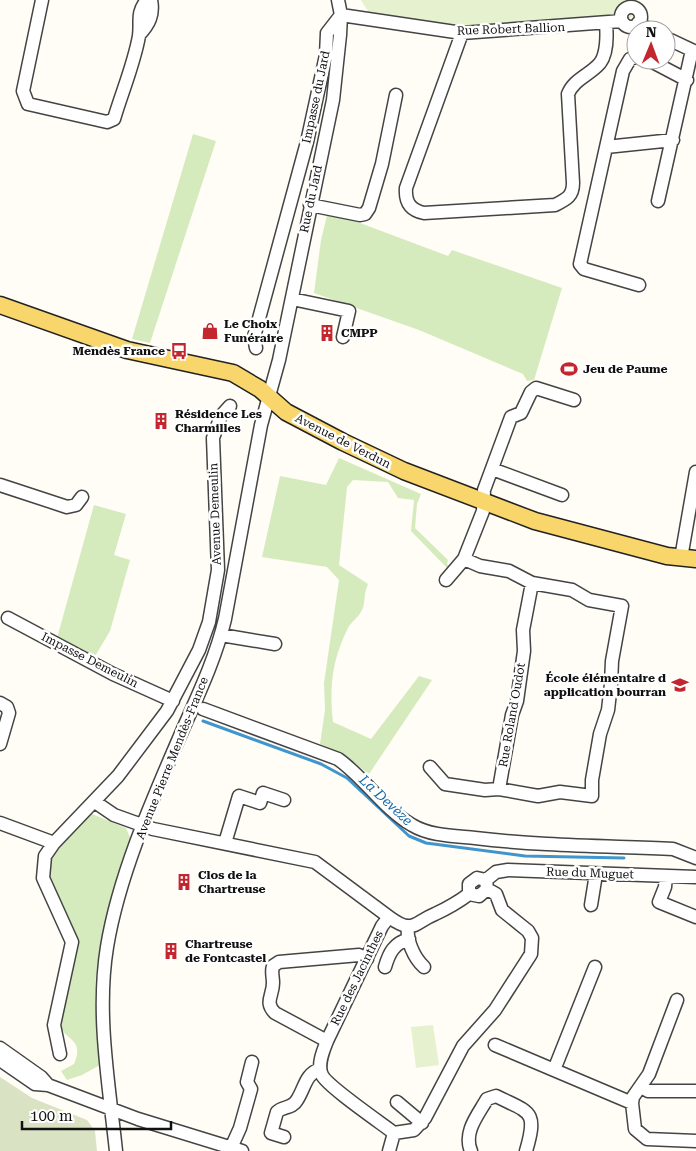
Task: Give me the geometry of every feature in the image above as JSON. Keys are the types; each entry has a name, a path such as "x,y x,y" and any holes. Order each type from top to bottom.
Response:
{"main road":[{"name":"Avenue de Verdun","path":"0,306 127,350 230,372 244,378 286,412 342,442 404,471 484,503 535,521 688,559"}],"street":[{"path":"42,0 23,91 28,104 110,122 114,119 139,35 150,20 153,10 151,0"},
{"path":"139,35 138,18 140,8 147,0"},
{"name":"Rue du Jard","path":"270,398 292,299 337,73 341,14 338,0"},
{"path":"626,24 622,21 624,10 636,4 641,17 640,20"},
{"name":"Rue Robert Ballion","path":"341,14 462,33 606,24 622,21"},
{"name":"Impasse du Jard","path":"256,348 254,337 296,182 326,55 328,33 341,14"},
{"path":"462,33 406,188 405,197 409,206 416,211 424,213 555,205 568,199 573,191 573,183 568,94 571,87 600,63 604,52 606,24"},
{"path":"658,201 694,51 676,43"},
{"path":"626,66 623,71 580,264 584,269 639,285"},
{"path":"668,70 687,80"},
{"path":"310,205 360,215 365,214 369,208 382,164 396,95"},
{"path":"606,147 673,140"},
{"path":"296,182 314,186"},
{"path":"292,299 349,311 343,337"},
{"path":"446,580 464,559 483,511 484,490 512,417 521,413 531,392 536,388 541,388 574,400"},
{"name":"Avenue Pierre Mendès-France","path":"116,1151 103,1015 103,971 107,945 118,901 143,826 222,635 242,536 261,425 270,398"},
{"name":"Avenue Demeulin","path":"60,1054 54,1025 72,942 43,878 45,856 54,843 95,802 124,768 173,701 200,650 215,591 218,543 212,474 213,438 221,416 230,406"},
{"path":"492,469 562,495"},
{"path":"688,559 696,472"},
{"path":"0,485 66,507 76,505 82,497"},
{"path":"430,768 445,784 485,790 499,789 538,796 560,792 592,796 592,780 600,734 608,710 612,684 612,660 622,606 589,600 572,590 532,582 509,571 480,566 464,559"},
{"name":"Rue Roland Oudot","path":"499,789 512,715 517,701 524,651 523,630 532,582"},
{"name":"Impasse Demeulin","path":"8,618 114,674 173,701"},
{"path":"222,635 276,644"},
{"path":"0,703 7,707 9,713 0,744"},
{"path":"203,709 338,759 354,769 399,815 412,825 429,832 521,844 673,849 696,858"},
{"path":"225,843 239,796 260,803 263,793 284,800"},
{"path":"95,802 114,815 143,826"},
{"path":"0,823 54,843"},
{"name":"Rue des Jacinthes","path":"143,826 314,862 389,917 327,1042 320,1069"},
{"name":"Rue du Muguet","path":"386,967 391,951 418,924 434,914 451,908 469,894 479,896 486,884 501,870 696,877"},
{"path":"591,905 596,874"},
{"path":"666,876 665,887 659,902 696,917"},
{"path":"284,1137 271,1133 277,1112 292,1106 297,1101 309,1074 320,1069 327,1081 394,1133 414,1130 422,1123 463,1046 496,1010 531,954 532,938 528,931 502,910 496,894 486,884"},
{"path":"389,917 408,933 417,960 424,967"},
{"path":"327,1042 275,1014 270,1008 268,1001 273,982 273,966 279,962 359,955 367,959"},
{"path":"554,1070 595,967"},
{"path":"677,1000 642,1087 633,1097 635,1129 647,1139 696,1141"},
{"path":"496,1045 632,1103"},
{"path":"0,1048 41,1077 48,1085"},
{"path":"0,1060 35,1084 48,1085 111,1109 236,1149 251,1089 247,1082 252,1062"},
{"path":"642,1087 648,1091 696,1092"},
{"path":"470,1151 468,1142 470,1127 487,1099 492,1096 496,1096 527,1111 531,1116 526,1151"},
{"path":"397,1102 422,1123"},
{"path":"389,1151 394,1133"}],"green space":[{"path":"361,0 638,0 632,17 618,22 483,32 372,18"},
{"path":"193,134 216,141 150,343 132,339"},
{"path":"328,211 448,256 452,250 562,288 534,380 527,381 523,374 419,330 314,293 321,240"},
{"path":"339,458 421,494 417,504 415,528 448,560 447,564 450,567 448,569 411,531 414,500 398,498 388,482 353,480 347,487 339,565 368,584 362,610 348,628 338,651 331,697 333,722 371,739 419,676 432,680 369,774 343,755 320,744 325,710 324,683 339,580 327,567 262,557 280,476 326,485"},
{"path":"94,505 126,514 114,555 130,560 110,631 94,658 70,643 57,638"},
{"path":"92,814 126,828 131,840 99,949 95,1002 100,1065 82,1075 67,1080 61,1071 74,1064 77,1048 61,1027 59,1011 73,962 76,939 70,919 54,889 50,876 50,865 59,845 88,815"},
{"path":"433,1025 439,1065 416,1068 411,1027"},
{"path":"0,1077 32,1098 87,1120 95,1131 97,1151 0,1151"}],"waterway":[{"name":"La Devèze","path":"203,721 321,764 347,778 409,836 426,843 525,856 624,858"}],"place":[{"name":"Le Choix Funéraire","path":"210,331"},
{"name":"CMPP","path":"327,333"},
{"name":"Mendès France","path":"179,351"},
{"name":"Jeu de Paume","path":"569,369"},
{"name":"Résidence Les Charmilles","path":"161,421"},
{"name":"École élémentaire d application bourran","path":"680,685"},
{"name":"Clos de la Chartreuse","path":"184,882"},
{"name":"Chartreuse de Fontcastel","path":"171,951"}]}
